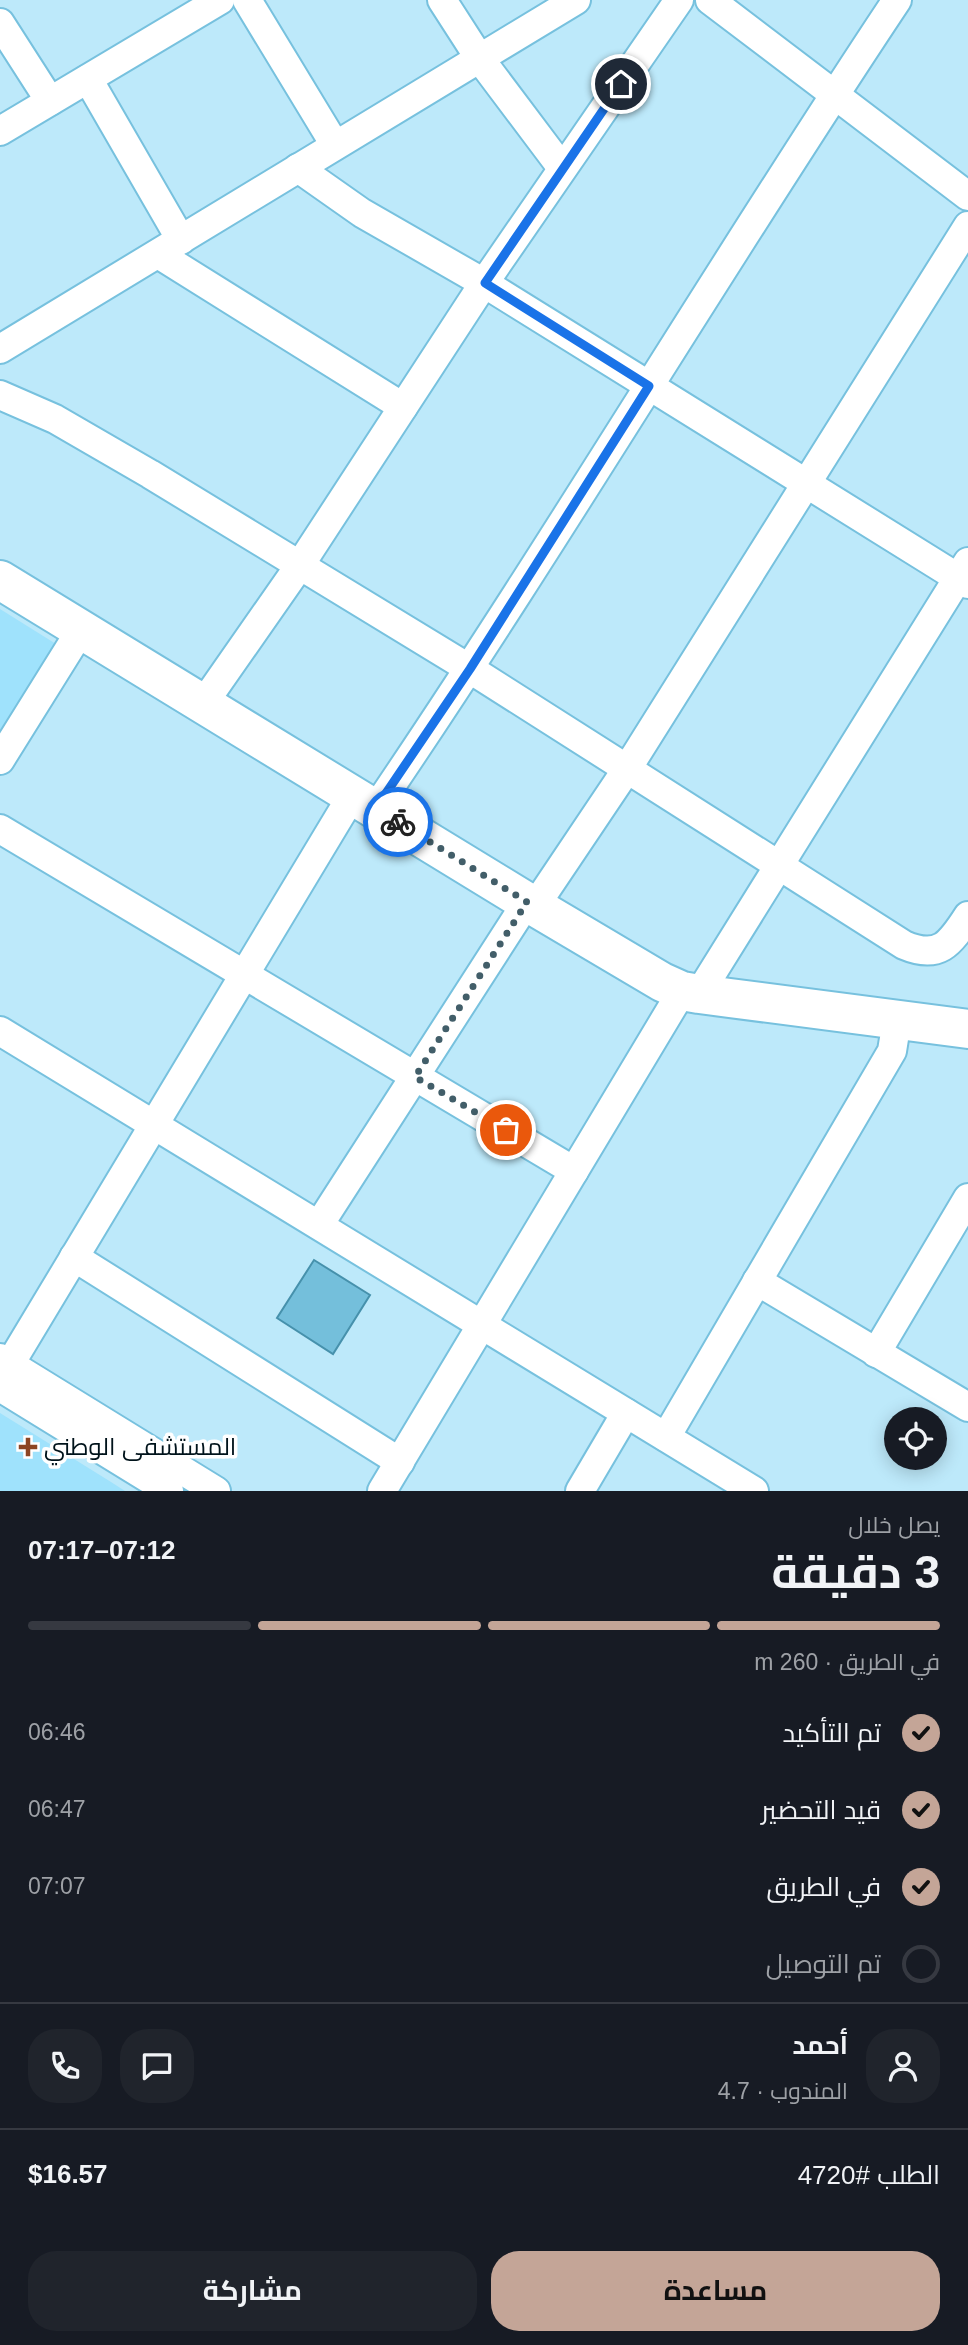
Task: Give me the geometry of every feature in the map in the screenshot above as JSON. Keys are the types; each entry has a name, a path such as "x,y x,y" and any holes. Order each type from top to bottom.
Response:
{"street":[{"path":"0,131 220,0"},
{"path":"247,0 335,145"},
{"path":"442,0 480,60 562,168"},
{"path":"0,349 576,0"},
{"path":"203,704 300,565 562,168 679,0"},
{"path":"710,0 968,196"},
{"path":"3,1370 244,975 364,801 470,669 897,0"},
{"path":"0,23 50,101"},
{"path":"88,79 169,247 403,407"},
{"path":"298,169 362,213 485,283 806,482 965,575 780,865 691,992 574,1171 382,1491"},
{"path":"319,1226 531,904 627,769 968,226"},
{"path":"0,395 55,419 300,565 470,669 904,945 916,950 932,951 949,943 968,916"},
{"path":"0,580 662,982 691,992 968,1029"},
{"path":"0,760 81,630"},
{"path":"0,829 574,1171"},
{"path":"666,1437 892,1051 897,1020"},
{"path":"0,1031 754,1491"},
{"path":"876,1353 968,1198"},
{"path":"74,1257 400,1462"},
{"path":"757,1281 968,1408"},
{"path":"3,1370 169,1491"},
{"path":"3,1370 215,1491"},
{"path":"580,1491 626,1413"}],"shaded area":[{"path":"0,609 56,644 0,743"},
{"name":"المستشفى الوطني","path":"0,1413 111,1482 125,1491 0,1491"}],"building":[{"path":"314,1260 370,1295 333,1354 277,1318"}],"way so far":[{"path":"398,822 527,902 415,1077 506,1130"}],"place":[{"name":"المستشفى الوطني","path":"28,1447"}],"route":[{"path":"398,822 376,808 470,669 649,386 485,283 621,84"}]}
